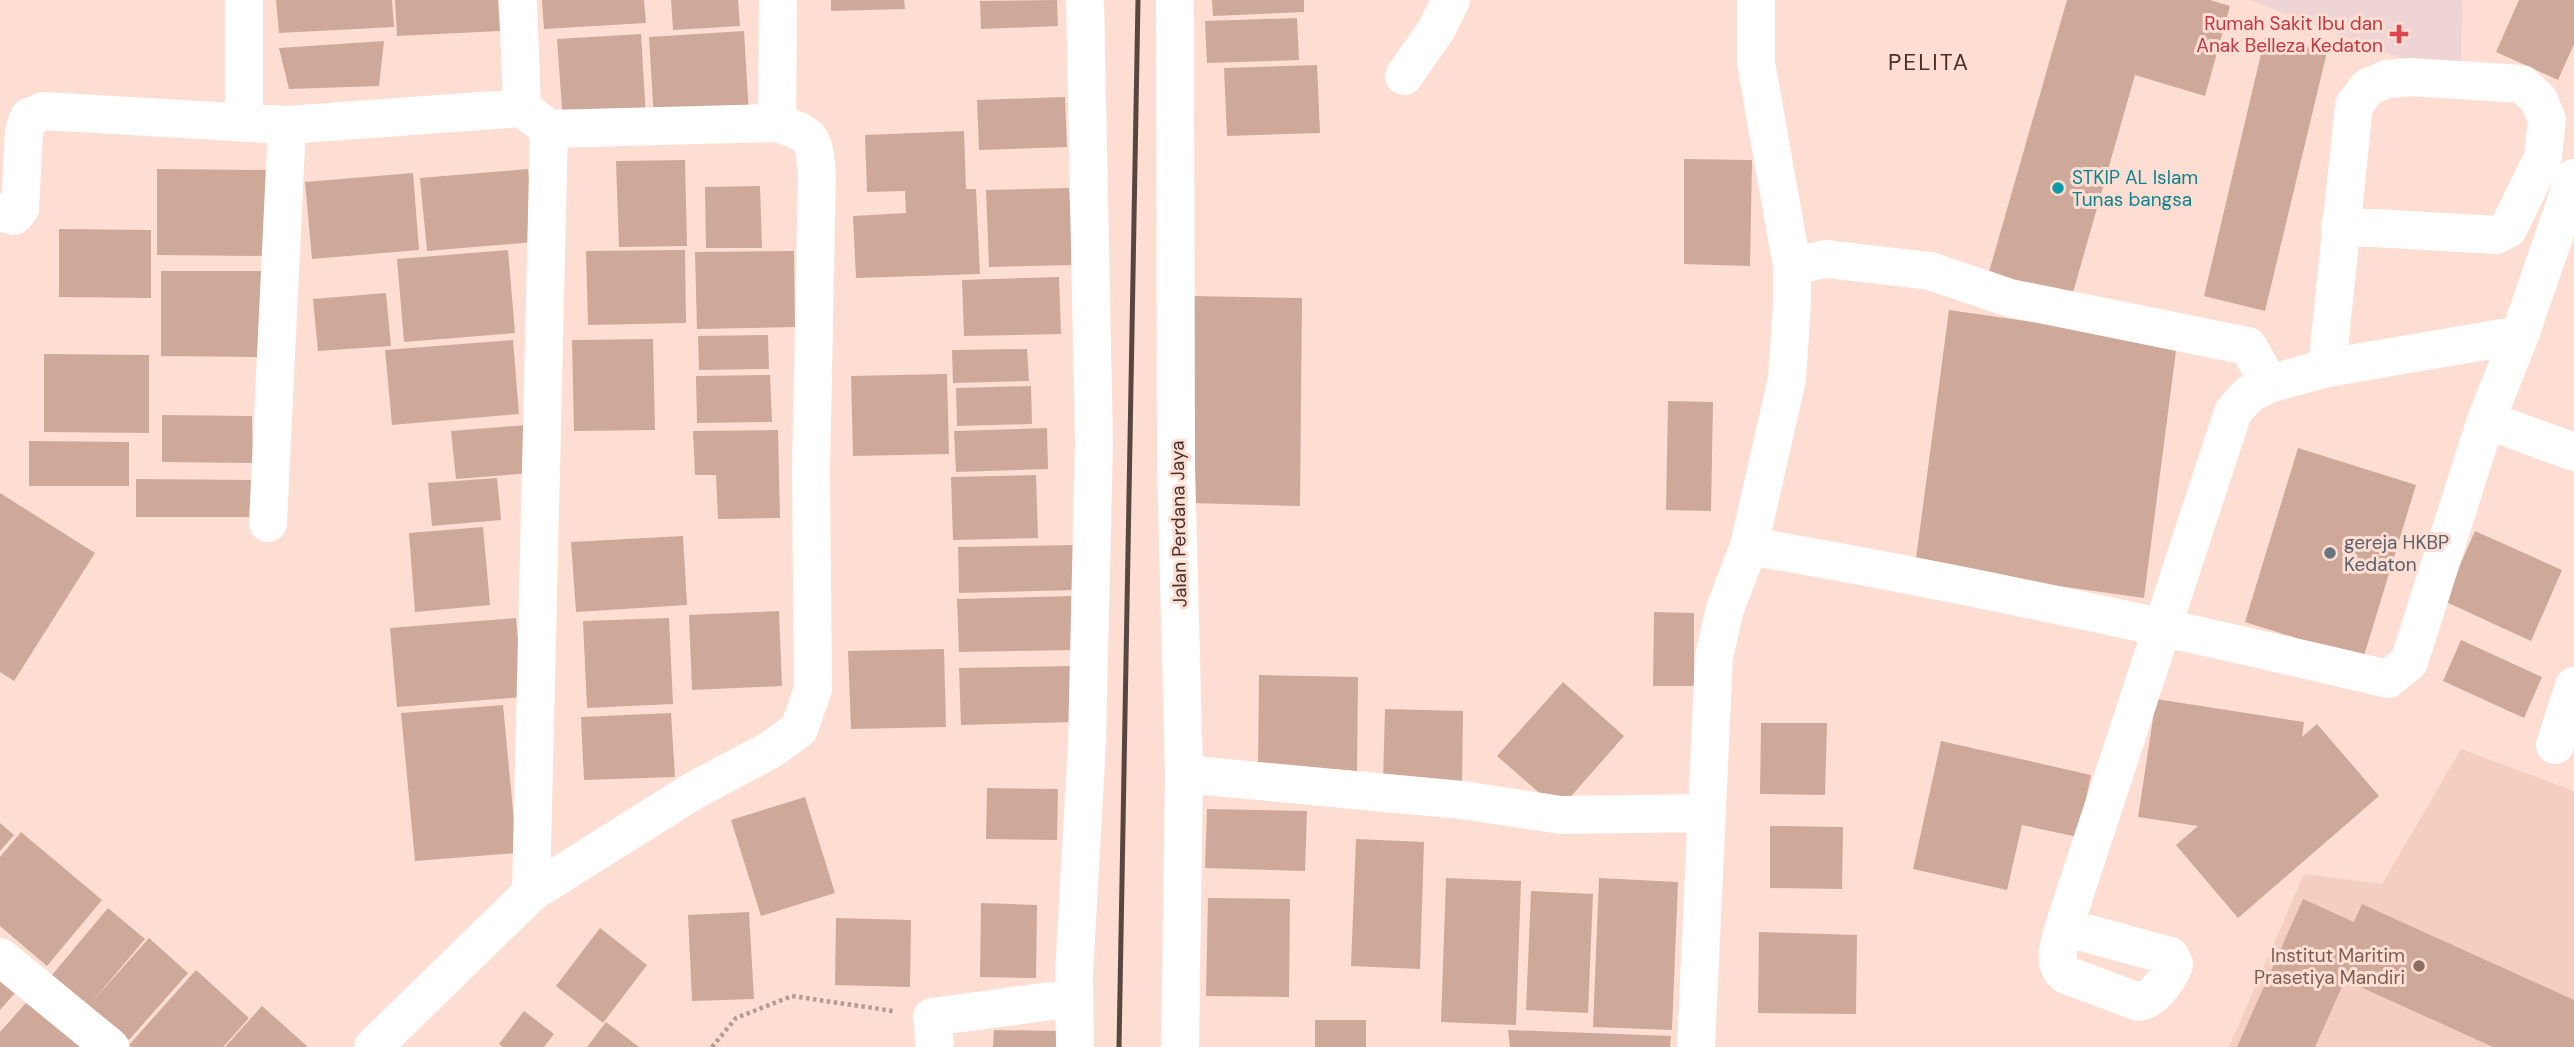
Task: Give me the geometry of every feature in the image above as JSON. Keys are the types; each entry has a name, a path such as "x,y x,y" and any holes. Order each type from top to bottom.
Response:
{"street":[{"path":"244,0 244,123"},
{"path":"518,0 536,118 536,595 531,893"},
{"path":"777,123 778,0"},
{"path":"1075,1047 1074,998 1087,743 1094,442 1085,0"},
{"name":"Jalan Perdana Jaya","path":"1175,0 1176,465 1184,774 1180,1047"},
{"path":"1404,76 1436,30 1451,0"},
{"path":"1696,1047 1714,657 1725,609 1749,546 1787,379 1792,303 1792,266 1756,63 1756,0"},
{"path":"2327,368 2340,226 2354,105 2368,87 2387,79 2410,77 2522,84 2539,100 2547,120 2543,157 2508,229 2496,235 2340,226"},
{"path":"0,212 14,216 20,209 24,131 29,117 44,111 287,125 536,118 777,123 802,131 814,144 817,173 811,472 813,689 799,729 772,749 693,791 531,893 373,1047"},
{"path":"268,523 287,125"},
{"path":"1749,546 1901,572 2164,626 2388,679 2409,662 2486,420 2521,335 2559,274 2570,190 2525,195"},
{"path":"1792,266 1826,259 1930,271 2010,298 2248,346 2269,384"},
{"path":"2064,926 2233,412 2249,394 2269,384 2327,368 2521,335"},
{"path":"2486,420 2574,452"},
{"path":"2555,745 2574,686"},
{"path":"1184,774 1462,800 1561,816 1707,813"},
{"path":"0,957 110,1047"},
{"path":"934,1032 1074,998"}],"path":[{"path":"712,1047 736,1018 792,996 934,1032"}],"shaded area":[{"name":"Rumah Sakit Ibu dan Anak Belleza Kedaton","path":"2250,0 2462,0 2461,71 2424,67"},
{"name":"Institut Maritim Prasetiya Mandiri","path":"2461,749 2574,791 2574,1047 2229,1047 2304,874 2382,884"}],"building":[{"path":"276,0 392,0 394,27 279,33"},
{"path":"395,0 498,0 500,31 397,36"},
{"path":"542,0 644,0 646,23 544,29"},
{"path":"671,0 738,0 740,26 673,30"},
{"path":"831,0 904,0 905,9 831,11"},
{"path":"1057,0 1058,26 981,29 980,1"},
{"path":"1212,0 1304,0 1304,12 1213,16"},
{"name":"STKIP AL Islam Tunas bangsa","path":"2067,0 2210,0 2230,6 2205,96 2135,75 2070,303 1987,279"},
{"path":"2519,0 2574,0 2574,44 2558,80 2496,52"},
{"path":"1297,18 1299,60 1207,63 1205,21"},
{"path":"744,31 749,115 654,120 649,37"},
{"path":"641,34 646,117 563,122 557,39"},
{"path":"2265,37 2327,52 2265,311 2204,296"},
{"path":"384,41 379,86 289,89 279,48"},
{"path":"1317,65 1320,133 1227,136 1224,68"},
{"path":"1065,97 1067,147 979,150 977,100"},
{"path":"964,131 966,189 976,189 980,274 856,278 853,216 906,213 905,191 867,192 865,135"},
{"path":"1684,159 1752,160 1750,266 1684,264"},
{"path":"685,160 687,246 619,247 616,161"},
{"path":"157,169 269,170 268,256 157,255"},
{"path":"528,169 535,242 427,251 420,178"},
{"path":"413,173 419,250 312,259 305,182"},
{"path":"760,186 762,248 706,248 705,187"},
{"path":"1069,188 1073,265 989,267 986,190"},
{"path":"59,229 151,230 151,298 59,297"},
{"path":"508,250 515,333 404,342 397,259"},
{"path":"685,250 686,323 588,325 586,251"},
{"path":"794,251 795,327 697,329 695,252"},
{"path":"161,271 264,271 263,357 161,356"},
{"path":"1059,277 1061,334 964,336 962,280"},
{"path":"386,293 391,346 318,351 313,299"},
{"path":"1192,296 1302,298 1300,506 1189,503"},
{"path":"1949,310 2177,343 2144,598 1915,566"},
{"path":"768,335 769,369 699,370 698,336"},
{"path":"653,339 655,430 574,431 572,340"},
{"path":"513,340 519,414 392,425 385,350"},
{"path":"1027,349 1029,381 953,383 952,350"},
{"path":"44,354 149,355 149,433 44,432"},
{"path":"947,374 949,454 853,456 851,376"},
{"path":"770,375 772,422 697,423 696,376"},
{"path":"1031,386 1032,424 957,426 956,388"},
{"path":"1668,401 1713,402 1711,511 1666,510"},
{"path":"162,415 252,416 253,463 162,462"},
{"path":"527,425 531,473 456,479 451,431"},
{"path":"1047,428 1048,469 956,472 954,431"},
{"path":"778,430 780,518 718,519 716,475 695,475 693,431"},
{"path":"29,441 129,442 129,486 29,486"},
{"name":"gereja HKBP Kedaton","path":"2298,448 2416,485 2363,659 2245,622"},
{"path":"1036,475 1038,538 953,540 951,477"},
{"path":"497,478 501,520 432,526 428,483"},
{"path":"136,479 253,480 253,517 136,517"},
{"path":"0,493 95,553 14,681 0,672"},
{"path":"483,527 490,605 415,612 409,533"},
{"path":"2475,531 2562,570 2531,641 2444,601"},
{"path":"683,536 687,605 576,612 571,542"},
{"path":"1075,545 1076,590 959,593 958,547"},
{"path":"1073,596 1075,650 959,652 957,599"},
{"path":"779,611 782,686 692,690 689,615"},
{"path":"1654,612 1694,613 1694,686 1653,686"},
{"path":"516,618 523,697 397,707 390,628"},
{"path":"669,618 673,704 587,708 583,621"},
{"path":"2461,640 2542,677 2524,718 2443,681"},
{"path":"944,649 946,727 851,729 848,651"},
{"path":"1071,666 1073,722 961,725 959,668"},
{"path":"1259,675 1358,677 1357,771 1258,769"},
{"path":"1563,682 1624,736 1559,810 1497,756"},
{"path":"2156,699 2304,722 2302,737 2317,724 2379,796 2238,918 2176,845 2198,826 2138,817"},
{"path":"503,705 517,853 415,861 401,713"},
{"path":"1385,709 1463,711 1462,785 1383,783"},
{"path":"671,713 675,777 584,780 581,717"},
{"path":"1761,723 1827,723 1825,795 1760,794"},
{"path":"1941,741 2091,775 2078,837 2022,825 2007,890 1913,869"},
{"path":"987,788 1058,789 1057,840 986,839"},
{"path":"805,797 835,893 761,916 731,820"},
{"path":"1207,809 1307,811 1305,871 1205,868"},
{"path":"0,823 14,835 0,851"},
{"path":"1770,826 1843,827 1842,889 1770,888"},
{"path":"21,832 102,900 47,966 0,926 0,857"},
{"path":"1356,839 1424,842 1420,969 1351,966"},
{"path":"1446,878 1521,881 1516,1025 1441,1022"},
{"path":"1599,878 1678,882 1672,1030 1593,1027"},
{"path":"1531,891 1593,894 1588,1013 1526,1010"},
{"path":"1208,898 1290,899 1289,997 1206,996"},
{"path":"2303,899 2354,922 2362,904 2574,1000 2574,1047 2493,1047 2345,980 2315,1047 2237,1047"},
{"path":"981,903 1037,905 1036,978 980,977"},
{"path":"108,908 145,939 92,1002 149,938 188,973 129,1040 52,975"},
{"path":"749,912 754,999 692,1001 688,915"},
{"path":"836,918 911,920 910,987 835,985"},
{"path":"600,928 647,965 603,1023 556,986"},
{"path":"1759,932 1857,935 1856,1014 1758,1013"},
{"path":"196,970 249,1018 223,1047 131,1047 129,1045"},
{"path":"0,977 16,992 0,1010"},
{"path":"33,995 86,1047 0,1047 0,1032"},
{"path":"262,1006 308,1047 225,1047"},
{"path":"524,1011 554,1034 544,1047 503,1047 499,1044"},
{"path":"1315,1020 1366,1020 1366,1047 1315,1047"},
{"path":"606,1022 639,1047 587,1047"},
{"path":"994,1030 1058,1031 1058,1047 993,1047"},
{"path":"1508,1030 1671,1036 1670,1047 1510,1047"}],"railway":[{"path":"1119,1047 1138,0"}],"place":[{"name":"Rumah Sakit Ibu dan Anak Belleza Kedaton","path":"2399,34"},
{"name":"STKIP AL Islam Tunas bangsa","path":"2058,188"},
{"name":"gereja HKBP Kedaton","path":"2330,553"},
{"name":"Institut Maritim Prasetiya Mandiri","path":"2419,966"}],"district":[{"name":"PELITA","path":"1929,62"}]}
